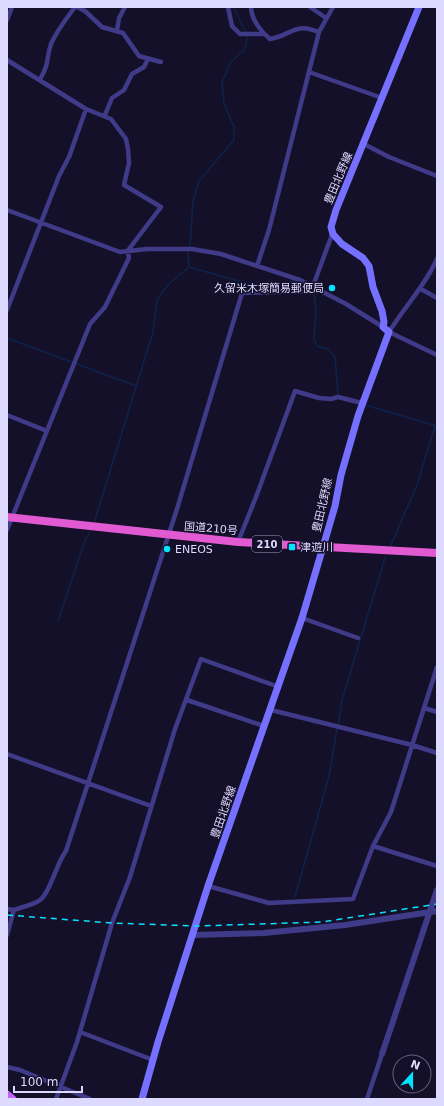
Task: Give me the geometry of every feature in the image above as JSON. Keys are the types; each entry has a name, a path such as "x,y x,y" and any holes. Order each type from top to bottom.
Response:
{"highway":[{"name":"国道210号","path":"10,517 93,528 238,542 324,548 437,553"}],"main road":[{"name":"豊田北野線","path":"142,1099 208,886 302,618 324,548 341,475 358,416 386,329 382,311 373,287 369,266 357,253 342,244 332,232 331,226 336,210 419,7"},
{"path":"7,1094 13,1099"}],"street":[{"path":"40,79 47,69 51,45 57,32 76,7 85,11 102,27 117,30 123,33 139,56 161,62"},
{"path":"117,30 119,18 125,7"},
{"path":"228,7 232,26 240,34 263,34"},
{"path":"251,7 251,13 263,34 270,39 279,37 298,27 308,28 319,32"},
{"path":"310,7 326,18"},
{"path":"257,266 269,230 319,32 333,7"},
{"path":"7,20 10,8"},
{"path":"105,115 112,98 124,90 132,74 144,67 148,59"},
{"path":"7,60 40,79 86,109 105,115 116,124 126,139 129,163 124,185 161,207 128,252 129,258 105,307 90,324 47,431 10,517 7,530"},
{"path":"309,72 382,98"},
{"path":"7,310 40,222 59,176 69,157 86,109"},
{"path":"364,144 390,157 437,176"},
{"path":"7,210 109,249 128,252 147,249 192,249 221,254 300,280 313,286 386,329 437,355"},
{"path":"7,909 14,910 40,900 53,878 61,857 66,851 168,536 242,293 308,291 313,286 332,232"},
{"path":"386,329 421,289 437,259"},
{"path":"421,289 437,298"},
{"path":"238,542 295,392 319,398 331,399 338,397 362,403"},
{"path":"7,415 47,431"},
{"path":"302,618 358,638"},
{"path":"56,1099 80,1032 112,923 130,877 176,729 201,659 279,687"},
{"path":"208,886 269,903 353,899 373,846 391,812 437,667"},
{"path":"187,700 264,726"},
{"path":"424,708 437,712"},
{"path":"271,710 412,745 437,753"},
{"path":"7,754 151,806"},
{"path":"373,846 437,866"},
{"path":"367,1099 437,890"},
{"path":"7,935 14,910"},
{"path":"193,935 264,933 345,925 437,911"},
{"path":"80,1032 153,1060"},
{"path":"7,1067 61,1086 90,1099"}],"waterway":[{"path":"234,7 241,24 247,32"},
{"path":"190,247 193,201 199,181 234,140 234,127 224,103 222,83 230,63 244,50 247,36"},
{"path":"188,251 189,267"},
{"path":"94,523 153,332 157,301 169,284 189,267 249,284 275,284 293,281 314,294 316,311 314,340 317,346 328,349 335,357 338,395"},
{"path":"7,338 136,386"},
{"path":"365,405 437,426"},
{"path":"390,547 417,485 435,426"},
{"path":"58,621 84,543 91,529"},
{"path":"338,725 342,700 385,558"},
{"path":"295,897 329,776 337,729"}],"railway":[{"path":"7,915 112,923 196,926 322,922 437,904"}],"place":[{"name":"久留米木塚簡易郵便局","path":"332,288"},
{"name":"津遊川","path":"292,547"},
{"name":"ENEOS","path":"167,549"}]}
